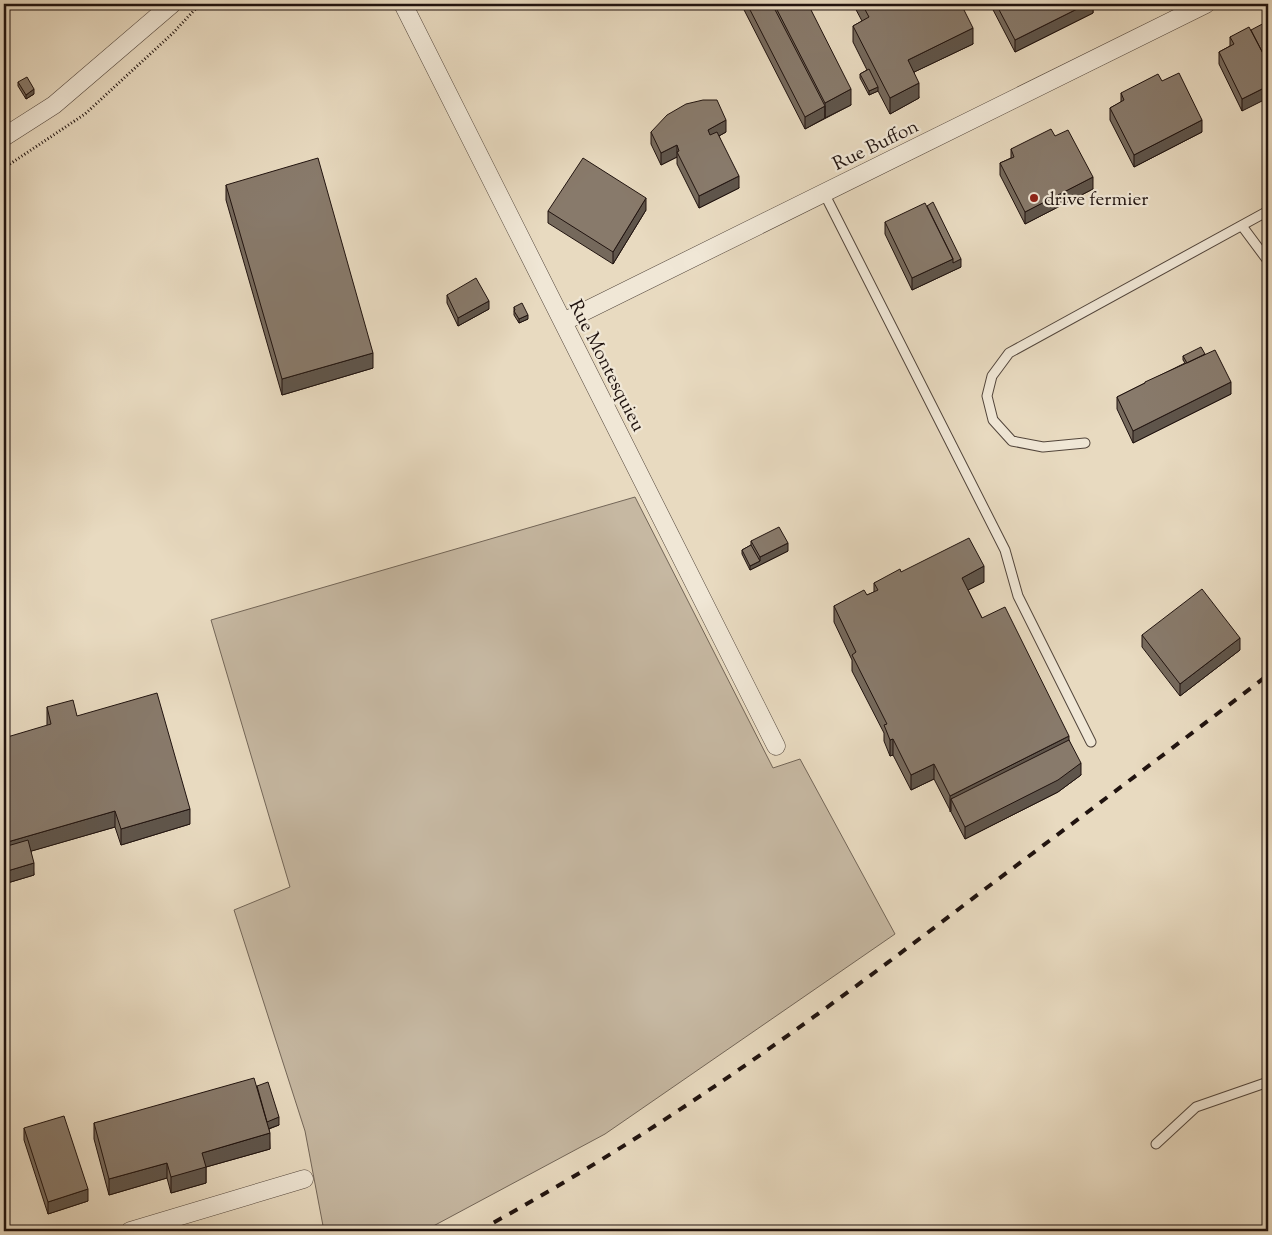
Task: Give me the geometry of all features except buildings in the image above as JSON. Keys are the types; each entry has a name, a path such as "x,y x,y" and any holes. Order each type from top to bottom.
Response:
{"street":[{"path":"4,137 54,105 172,4"},
{"name":"Rue Montesquieu","path":"402,4 776,746"},
{"name":"Rue Buffon","path":"563,322 1206,4"},
{"path":"130,1231 304,1179"}],"lane":[{"path":"824,193 1005,550 1018,596 1091,742"},
{"path":"1085,443 1043,447 1012,441 993,420 987,396 992,376 1009,353 1268,211"},
{"path":"1242,226 1268,261"},
{"path":"1156,1144 1196,1107 1268,1082"}],"path":[{"path":"4,168 85,114 173,33 200,4"}],"shaded area":[{"path":"635,497 773,768 800,759 895,934 605,1134 424,1231 324,1231 305,1131 234,910 290,887 211,620"}],"railway":[{"path":"478,1231 545,1194 675,1113 801,1026 1268,675"}],"place":[{"name":"drive fermier","path":"1034,198"}]}
